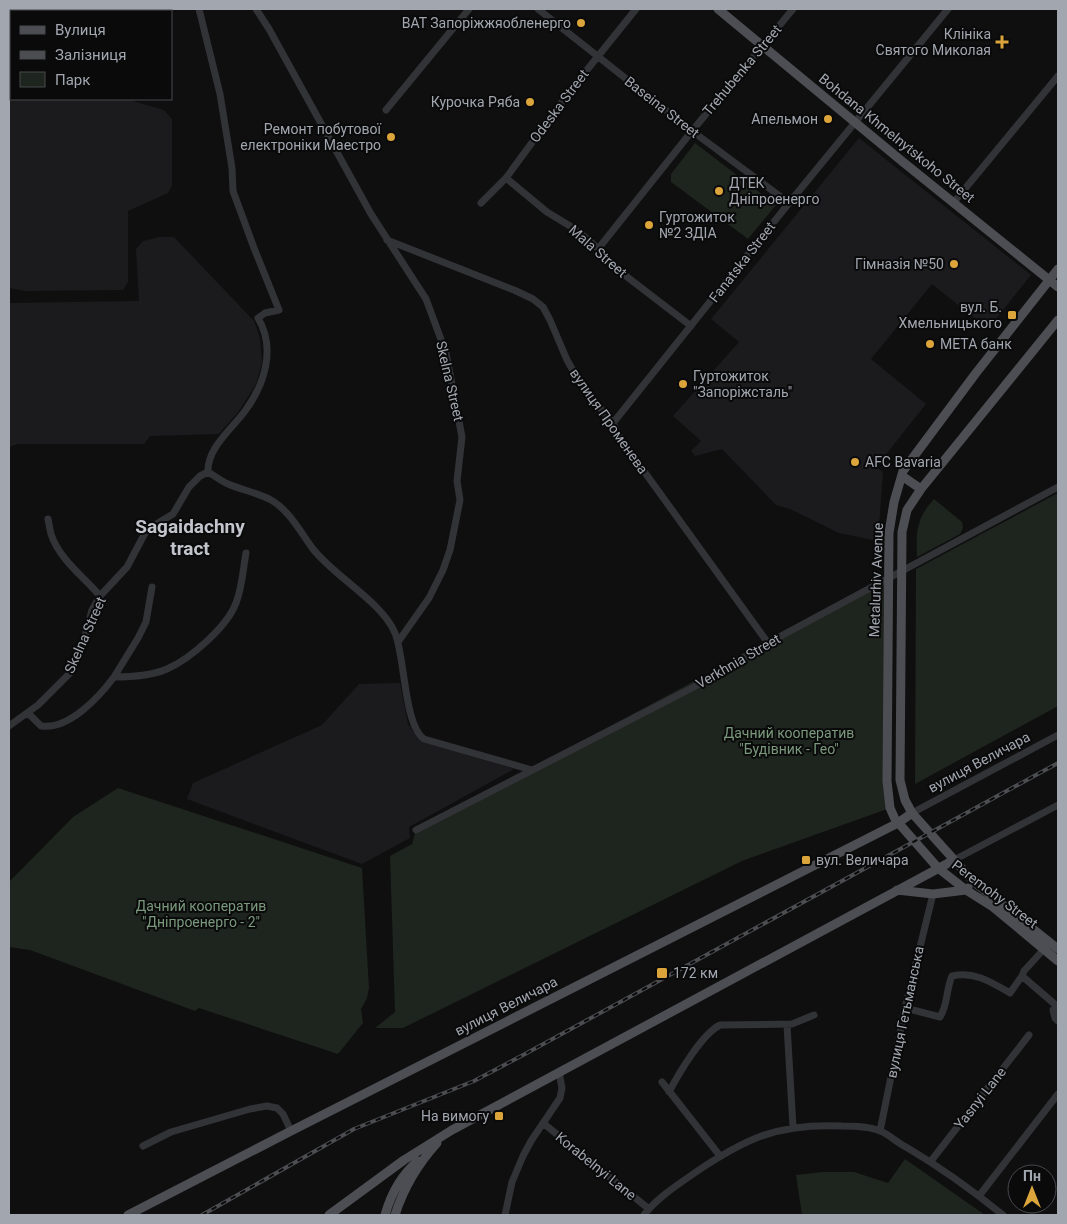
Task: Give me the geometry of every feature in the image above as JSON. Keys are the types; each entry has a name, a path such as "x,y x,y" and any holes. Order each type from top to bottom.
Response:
{"main road":[{"name":"Bohdana Khmelnytskoho Street","path":"718,9 1058,287"},
{"name":"Metalurhiv Avenue","path":"938,868 898,823 890,808 887,782 889,534 894,502 903,471 976,373 1058,269"},
{"name":"Metalurhiv Avenue","path":"954,860 912,813 905,800 900,780 902,532 907,510 921,489 1058,320"},
{"path":"902,476 921,489"},
{"name":"вулиця Величара","path":"128,1215 898,823 912,813"},
{"path":"328,1215 404,1160 452,1130 954,860"},
{"name":"Peremohy Street","path":"954,860 974,882 1058,949"},
{"name":"Peremohy Street","path":"938,868 966,890 993,907 1058,961"},
{"path":"897,890 933,894 966,890 974,882"},
{"path":"386,1215 390,1199 408,1169 452,1130"},
{"path":"395,1215 406,1186 430,1151"}],"street":[{"path":"199,9 220,94 232,168 233,191 279,310 265,313 258,318 264,328 268,345 268,359 264,374 252,400 209,457 208,472 226,483 272,500 292,520 330,568 386,617 396,634 413,721 420,736 424,739 532,770"},
{"name":"Skelna Street","path":"256,9 269,29 386,240 426,299 446,353 462,436 457,481 460,500 450,550 443,570 429,598 398,642"},
{"path":"386,110 469,9"},
{"name":"Baseina Street","path":"538,9 692,131 789,203"},
{"name":"Odeska Street","path":"481,203 506,178 597,56 636,9"},
{"name":"Trehubenka Street","path":"598,249 793,9"},
{"name":"Fanatska Street","path":"613,423 789,203 948,9"},
{"path":"954,202 1058,76"},
{"name":"Mala Street","path":"506,178 547,212 570,226 598,249 622,273 691,326"},
{"name":"вулиця Променева","path":"386,240 514,290 533,299 543,307 566,360 583,388 613,423 620,438 768,643"},
{"name":"Skelna Street","path":"9,726 46,698 70,673 85,636 92,610 100,596 127,567 145,533 173,514 189,487 200,476 208,472"},
{"name":"Verkhnia Street","path":"416,830 694,687 768,643 1058,487"},
{"path":"48,519 51,535 59,550 100,596"},
{"path":"114,677 130,677 166,670 180,662 216,632 236,603 246,553"},
{"path":"28,713 41,726 50,726 73,718 84,708 114,677 138,638 146,622 152,587"},
{"name":"вулиця Величара","path":"912,813 1058,735"},
{"path":"954,860 1058,805"},
{"name":"вулиця Гетьманська","path":"880,1131 905,1008 933,894"},
{"path":"905,1008 940,1016 944,1010 948,985 952,976 968,974 984,978 1010,993 1024,971 1044,949"},
{"path":"1022,976 1058,1009 1053,1010 1058,1021"},
{"path":"669,1092 680,1071 712,1029 720,1025 787,1025 814,1015"},
{"path":"787,1025 793,1128"},
{"name":"Yasnyi Lane","path":"931,1161 1029,1035"},
{"path":"505,1215 512,1182 531,1141 560,1098 562,1088 559,1072"},
{"path":"662,1082 720,1156"},
{"path":"979,1196 1058,1094"},
{"path":"143,1146 171,1132 250,1109 267,1106 277,1108 283,1114 291,1131"},
{"name":"Korabelnyi Lane","path":"543,1123 649,1209"},
{"path":"644,1215 670,1189 748,1140 793,1128 837,1126 880,1131 931,1161 1003,1215"}],"shaded area":[{"path":"9,9 63,9 10,10 10,100 132,100 164,110 172,119 172,186 168,193 128,211 128,282 123,290 25,291 9,288"},
{"path":"859,138 1031,275 988,329 932,284 871,359 926,404 876,467 883,472 878,541 839,533 790,509 776,505 722,449 695,456 691,451 701,441 673,416 739,342 711,319"},
{"path":"159,237 174,237 254,321 260,338 262,363 256,384 239,411 219,434 150,436 144,444 18,444 9,447 9,303 139,301 136,249 143,241"},
{"path":"400,683 408,724 419,740 514,769 409,827 410,838 362,864 187,799 193,783 322,725 359,684"}],"green space":[{"path":"695,143 776,205 748,239 671,182 671,174"},
{"path":"1058,493 1058,706 915,784 916,569"},
{"path":"934,499 962,522 963,528 960,534 917,557 917,532 920,519"},
{"name":"Дачний кооператив \"Будівник - Гео\"","path":"889,577 890,808 742,861 403,1028 375,1028 395,1012 390,856 412,844 416,830"},
{"name":"Дачний кооператив \"Дніпроенерго - 2\"","path":"118,788 362,868 369,988 367,998 361,1009 363,1023 338,1054 199,1008 195,1011 30,950 9,947 9,882 73,817"},
{"path":"905,1159 985,1215 802,1215 796,1175 823,1172 854,1172 888,1183"}],"railway":[{"path":"202,1215 354,1129 474,1081 1058,763"}],"place":[{"name":"ВАТ Запоріжжяобленерго","path":"581,23"},
{"name":"Клініка Святого Миколая","path":"1002,42"},
{"name":"Курочка Ряба","path":"530,102"},
{"name":"Апельмон","path":"828,119"},
{"name":"Ремонт побутової електроніки Маестро","path":"391,137"},
{"name":"ДТЕК Дніпроенерго","path":"719,191"},
{"name":"Гуртожиток №2 ЗДІА","path":"649,225"},
{"name":"Гімназія №50","path":"954,264"},
{"name":"вул. Б. Хмельницького","path":"1012,315"},
{"name":"МЕТА банк","path":"930,344"},
{"name":"Гуртожиток \"Запоріжсталь\"","path":"683,384"},
{"name":"AFC Bavaria","path":"855,462"},
{"name":"вул. Величара","path":"806,860"},
{"name":"172 км","path":"662,973"},
{"name":"На вимогу","path":"499,1116"}],"district":[{"name":"Sagaidachny tract","path":"190,537"}]}
